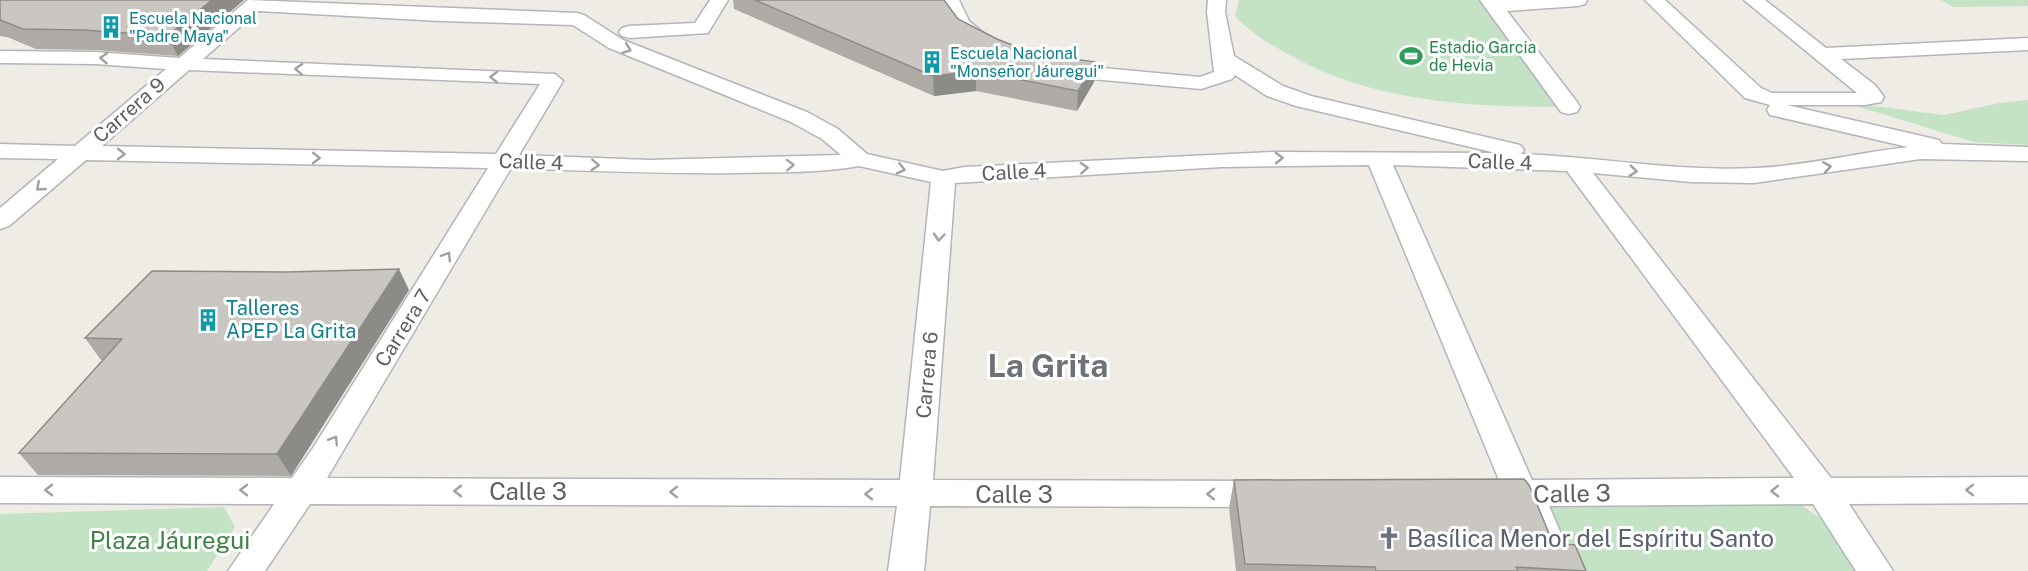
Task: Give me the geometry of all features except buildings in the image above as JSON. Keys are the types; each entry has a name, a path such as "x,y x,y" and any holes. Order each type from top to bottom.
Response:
{"street":[{"path":"577,19 586,0"},
{"path":"629,32 701,28 718,0"},
{"path":"951,0 959,22 967,33 1005,53"},
{"path":"1040,66 1081,73 1201,83 1226,75 1216,12 1217,0"},
{"path":"1492,3 1578,0"},
{"path":"1645,0 1738,92 1752,100 1788,112 1956,150"},
{"path":"1654,0 1760,97 1769,99 1865,99 1873,97 1823,54 1753,0"},
{"path":"256,2 441,15 577,19 616,45 799,117 830,134 859,159"},
{"name":"Carrera 9","path":"0,221 256,2"},
{"path":"1492,3 1569,107"},
{"path":"1823,54 2028,44"},
{"path":"0,57 95,58 184,64"},
{"path":"1224,59 1275,91 1304,100 1574,164 1821,490 1875,571"},
{"name":"Carrera 7","path":"184,64 548,78 552,81 302,490 246,571"},
{"name":"Calle 4","path":"0,151 702,167 835,163 859,159 943,178 975,174 1278,157 1574,164 1658,173 1741,176 1781,174 1920,152 1956,150 2017,155"},
{"path":"2017,155 2028,172"},
{"path":"1378,158 1521,493 1532,505 1559,571"},
{"name":"Carrera 6","path":"906,571 943,178"},
{"name":"Calle 3","path":"0,490 1298,494"},
{"name":"Calle 3","path":"1462,493 2028,490"}],"green space":[{"name":"Estadio Garcia de Hevia","path":"1239,0 1490,0 1569,107 1496,106 1423,99 1353,83 1319,70 1286,53 1246,27 1235,16"},
{"path":"1940,0 2028,0 2028,6 1953,7"},
{"path":"2028,100 2028,145 1974,142 1843,102 1944,115 1999,103"},
{"path":"1532,505 1801,505 1838,530 1865,571 1559,571"},
{"name":"Plaza Jáuregui","path":"224,507 235,527 207,571 0,571 0,514"}],"place":[{"name":"Escuela Nacional \"Padre Maya\"","path":"111,27"},
{"name":"Estadio Garcia de Hevia","path":"1411,56"},
{"name":"Escuela Nacional \"Monseñor Jáuregui\"","path":"932,62"},
{"name":"Talleres APEP La Grita","path":"208,320"},
{"name":"Basílica Menor del Espíritu Santo","path":"1389,538"}],"district":[{"name":"La Grita","path":"1048,365"}]}
